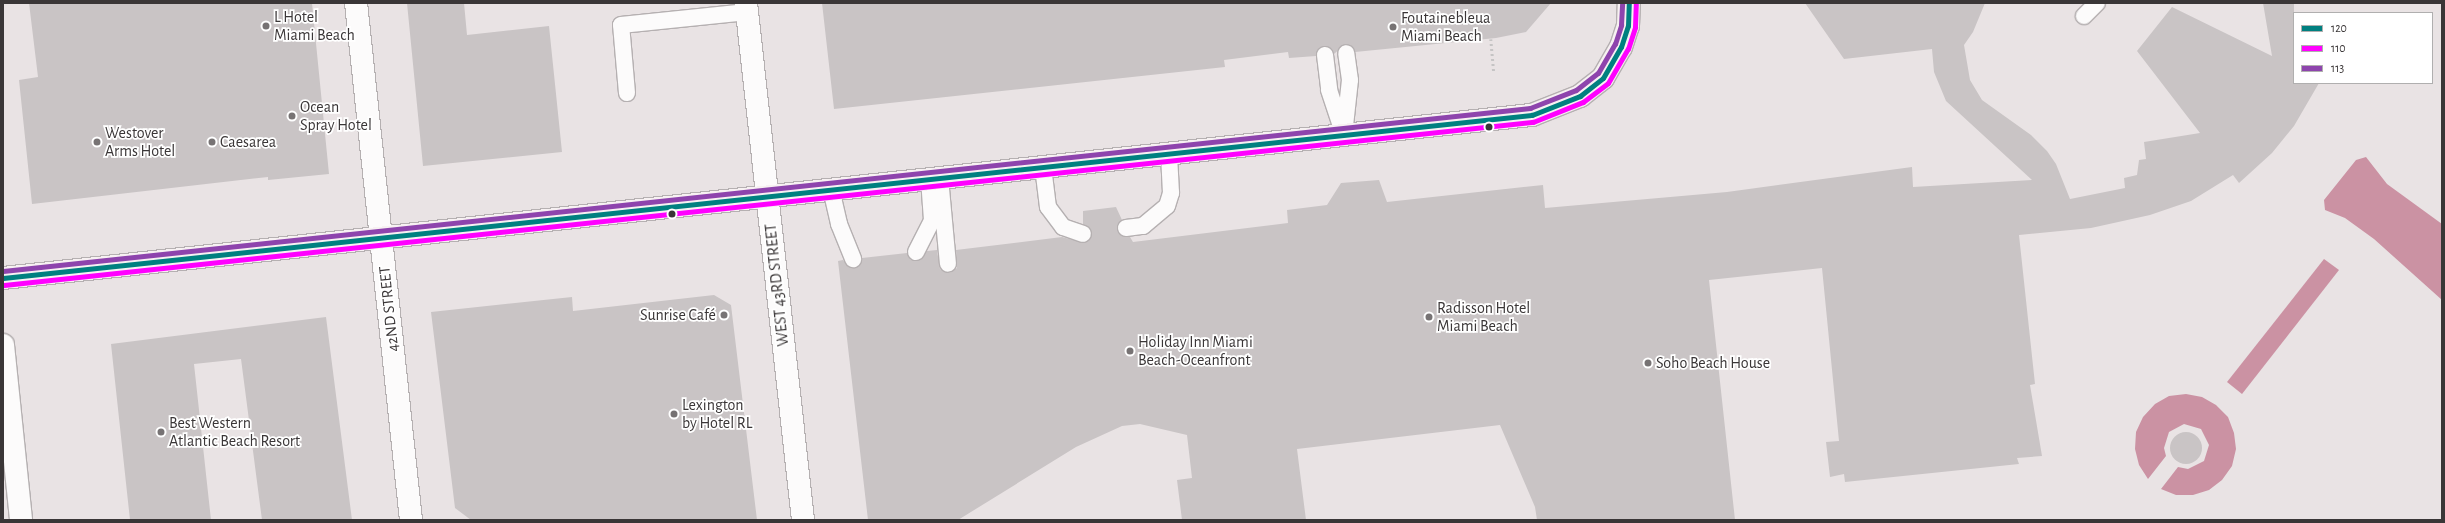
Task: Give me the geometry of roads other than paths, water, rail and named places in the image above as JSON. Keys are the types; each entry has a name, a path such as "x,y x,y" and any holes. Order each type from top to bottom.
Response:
{"main road":[{"path":"3,278 767,195 934,179 1510,118 1555,108 1580,96 1603,78 1621,47 1628,26 1629,3"}],"street":[{"name":"42ND STREET","path":"356,3 411,520"},
{"name":"WEST 43RD STREET","path":"747,8 803,520"},
{"path":"3,345 21,520"}],"lane":[{"path":"2084,16 2097,3"},
{"path":"627,93 621,25 747,8"},
{"path":"1344,135 1350,80 1346,53"},
{"path":"1325,55 1329,90 1344,135"},
{"path":"1126,228 1143,226 1167,206 1171,193 1169,154"},
{"path":"1043,167 1048,207 1063,227 1083,234"},
{"path":"916,252 932,220 934,179"},
{"path":"934,179 948,264"},
{"path":"831,189 839,224 853,259"}],"place":[{"name":"L Hotel Miami Beach","path":"266,26"},
{"name":"Foutainebleua Miami Beach","path":"1393,27"},
{"name":"Ocean Spray Hotel","path":"292,116"},
{"name":"Westover Arms Hotel","path":"97,142"},
{"name":"Caesarea","path":"212,142"},
{"name":"Sunrise Café","path":"724,315"},
{"name":"Radisson Hotel Miami Beach","path":"1429,317"},
{"name":"Holiday Inn Miami Beach-Oceanfront","path":"1130,351"},
{"name":"Soho Beach House","path":"1648,363"},
{"name":"Lexington by Hotel RL","path":"674,414"},
{"name":"Best Western Atlantic Beach Resort","path":"161,432"}]}
